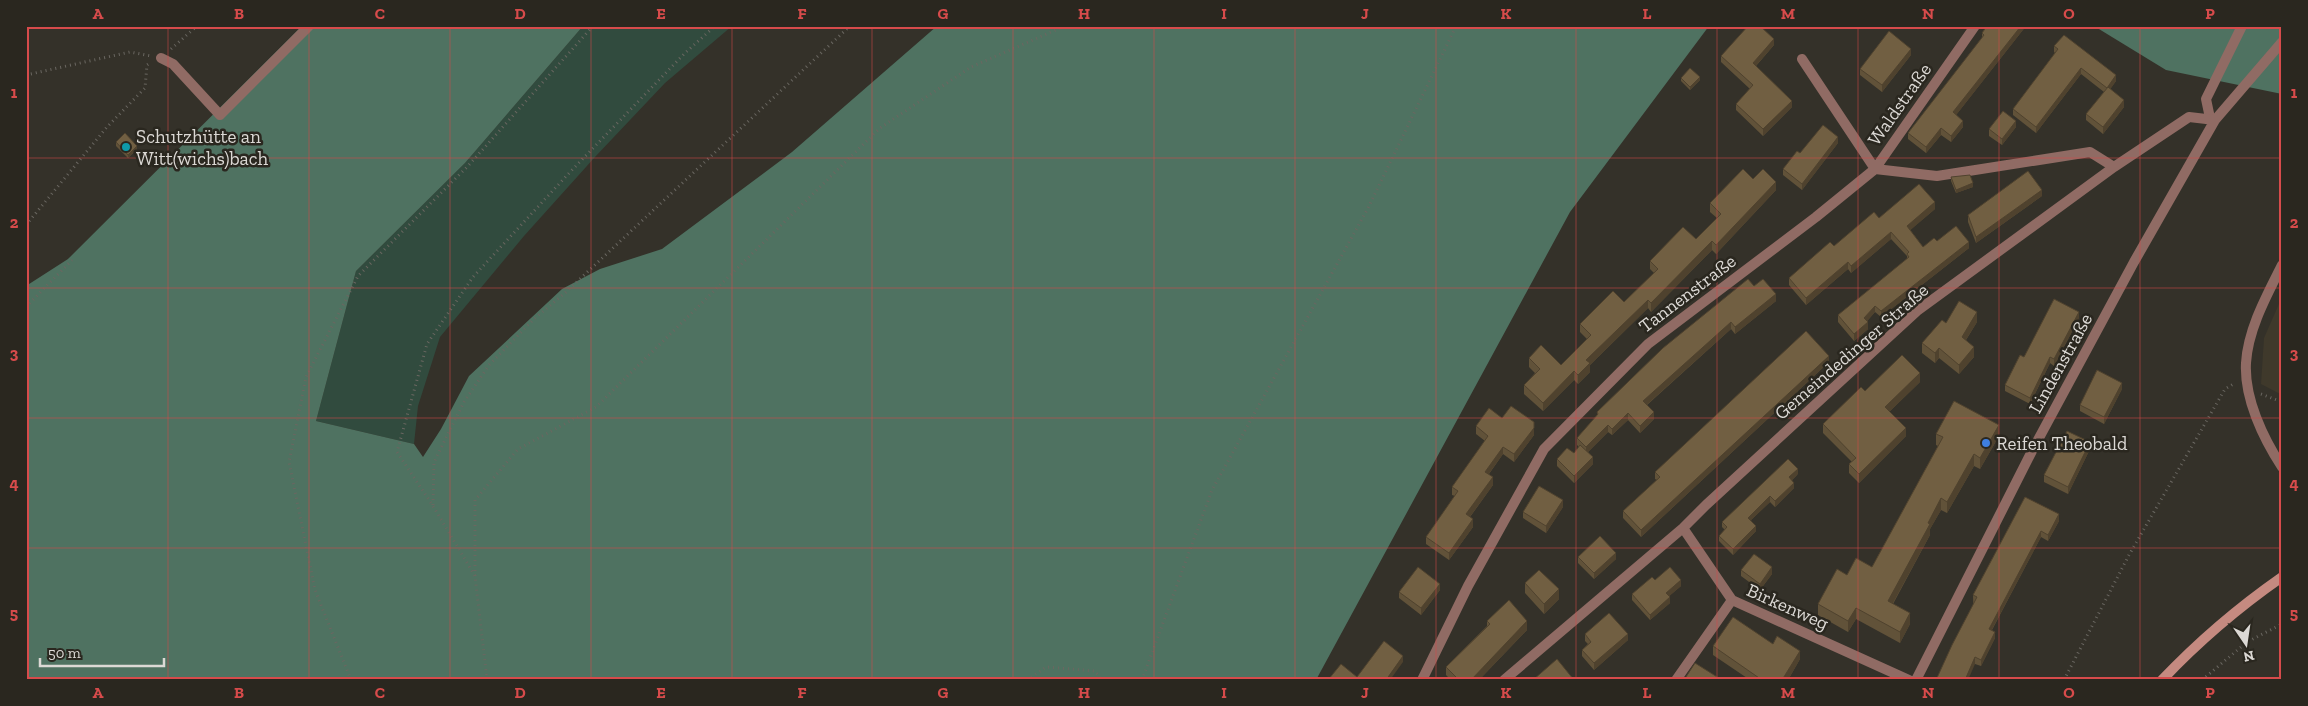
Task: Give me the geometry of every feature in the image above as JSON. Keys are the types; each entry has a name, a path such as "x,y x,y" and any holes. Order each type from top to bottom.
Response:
{"main road":[{"path":"2162,680 2185,656 2258,594 2282,577"}],"street":[{"path":"161,58 173,64 220,115 309,26"},
{"name":"Waldstraße","path":"1802,59 1875,169 1975,26"},
{"path":"2212,119 2206,100 2242,26"},
{"path":"2212,119 2282,42"},
{"name":"Gemeindedinger Straße","path":"1504,680 1683,528 1713,498 1917,311 2114,167 2190,117 2212,119"},
{"name":"Lindenstraße","path":"1916,680 2032,451 2212,119"},
{"path":"1875,169 1937,176 2090,152 2114,167"},
{"name":"Tannenstraße","path":"1422,680 1468,586 1544,449 1648,344 1816,217 1875,169"},
{"path":"2282,265 2266,298 2250,343 2246,364 2249,388 2261,429 2282,468"},
{"name":"Birkenweg","path":"1683,528 1732,600 1909,680"},
{"path":"1676,680 1732,600"}],"path":[{"path":"26,225 107,127 145,88 147,65 161,58 197,26"},
{"path":"351,680 315,590 289,462 306,377 358,276 468,166 593,26"},
{"path":"475,576 433,506 397,452 427,344 473,277 571,171 678,60 715,26"},
{"path":"433,506 434,462 464,402 489,365 534,319 566,292 850,26"},
{"path":"487,680 475,576 476,500 518,449 596,407 880,128 971,67 1065,26"},
{"path":"1142,680 1212,490 1368,208 1456,26"},
{"path":"26,75 130,52 161,58"},
{"path":"26,307 72,260"},
{"path":"2064,680 2129,555 2225,389 2237,382 2282,402"},
{"path":"2202,680 2247,642 2282,624"},
{"path":"1027,680 1046,667 1095,671 1102,680"}],"shaded area":[{"path":"2282,297 2282,395 2261,384 2264,338"}],"green space":[{"path":"302,26 583,26 465,163 356,271 316,421 414,444 423,457 441,429 469,376 562,289 600,269 662,249 792,152 937,26 1709,26 1570,212 1316,680 26,680 26,286 68,259"},
{"path":"583,26 732,26 665,83 595,157 524,236 440,337 418,406 414,444 316,421 356,271 465,163"},
{"path":"2094,26 2282,26 2282,94 2166,70"}],"building":[{"path":"1748,26 1760,26 1774,39 1753,63 1792,101 1763,129 1736,104 1753,85 1721,56"},
{"path":"1987,26 2021,26 1953,112 1963,121 1951,136 1941,128 1926,147 1908,133 1984,35 1982,33"},
{"path":"1889,31 1911,49 1882,85 1860,69"},
{"path":"2064,35 2116,75 2107,88 2081,68 2036,127 2013,109 2058,49 2054,46"},
{"path":"1690,68 1700,77 1690,87 1681,78"},
{"path":"2108,87 2124,100 2103,127 2086,114"},
{"path":"2003,111 2016,121 2002,139 1989,129"},
{"path":"1823,125 1838,137 1802,184 1783,169 1797,151 1800,153"},
{"name":"Schutzhütte an Witt(wichs)bach","path":"125,133 137,146 128,155 116,142"},
{"path":"1743,169 1753,179 1763,169 1776,182 1716,245 1712,241 1651,303 1648,300 1586,360 1590,363 1578,375 1574,371 1543,403 1524,385 1540,369 1529,358 1541,345 1561,365 1591,335 1580,324 1613,291 1624,302 1658,269 1650,261 1683,227 1696,239 1721,214 1710,203"},
{"path":"2028,171 2042,190 1976,237 1968,215"},
{"path":"1970,175 1973,183 1956,190 1951,177"},
{"path":"1919,184 1935,202 1907,226 1923,247 1934,238 1937,241 1956,226 1969,242 1881,311 1875,306 1864,318 1868,322 1854,334 1838,315 1909,257 1907,254 1909,252 1891,232 1851,266 1848,262 1806,298 1789,278 1830,242 1834,246 1874,212 1879,218"},
{"path":"1748,279 1754,286 1763,279 1776,294 1735,327 1731,322 1643,401 1654,412 1640,426 1628,413 1612,429 1608,425 1586,447 1577,438 1598,414 1597,412 1663,348"},
{"path":"2054,299 2079,312 2054,359 2050,357 2030,398 2005,385 2020,355 2024,357"},
{"path":"1959,301 1977,312 1962,337 1974,347 1959,365 1939,348 1935,353 1922,343 1942,320 1946,323"},
{"path":"1806,331 1829,356 1641,530 1623,511 1660,477 1655,472"},
{"path":"1902,355 1920,373 1885,407 1906,428 1859,474 1849,464 1856,458 1823,424 1861,387 1865,391"},
{"path":"2097,370 2122,383 2104,417 2080,405"},
{"path":"1954,401 1999,425 1980,458 1974,454 1947,502 1941,498 1928,523 1930,524 1888,601 1910,613 1900,632 1856,608 1848,621 1818,604 1837,569 1847,575 1856,558 1872,567 1943,437 1936,434"},
{"path":"1511,406 1534,422 1534,428 1514,454 1503,447 1485,472 1493,477 1466,514 1473,519 1449,553 1426,537 1458,491 1452,487 1488,436 1476,426 1489,408 1502,418"},
{"path":"2067,431 2090,442 2068,487 2044,475"},
{"path":"1580,445 1593,457 1574,476 1557,459 1567,448 1574,453"},
{"path":"1788,459 1798,469 1789,477 1794,483 1775,501 1770,496 1748,518 1756,526 1733,549 1719,536 1727,527 1722,522"},
{"path":"1539,486 1563,500 1546,526 1523,512"},
{"path":"2025,497 2059,514 2048,535 2041,531 1989,629 1995,632 1981,660 1975,657 1965,680 1936,680 1977,597 1973,595"},
{"path":"1600,536 1616,553 1594,573 1578,557"},
{"path":"1754,554 1772,567 1760,584 1741,570"},
{"path":"1418,567 1440,584 1421,608 1399,592"},
{"path":"1670,567 1681,580 1666,593 1670,597 1650,615 1632,594 1652,577 1655,580"},
{"path":"1539,570 1559,589 1544,604 1525,583"},
{"path":"1509,600 1527,621 1471,680 1459,680 1446,667 1490,624 1487,621"},
{"path":"1609,613 1628,634 1594,663 1582,650 1591,642 1585,634"},
{"path":"1733,617 1773,644 1777,636 1800,651 1782,680 1762,680 1713,646"},
{"path":"1384,641 1403,656 1386,680 1328,680 1341,664 1357,677"},
{"path":"1557,659 1574,680 1533,680"},
{"path":"1695,663 1722,680 1684,680"}],"place":[{"name":"Schutzhütte an Witt(wichs)bach","path":"126,147"},
{"name":"Reifen Theobald","path":"1986,443"}]}
